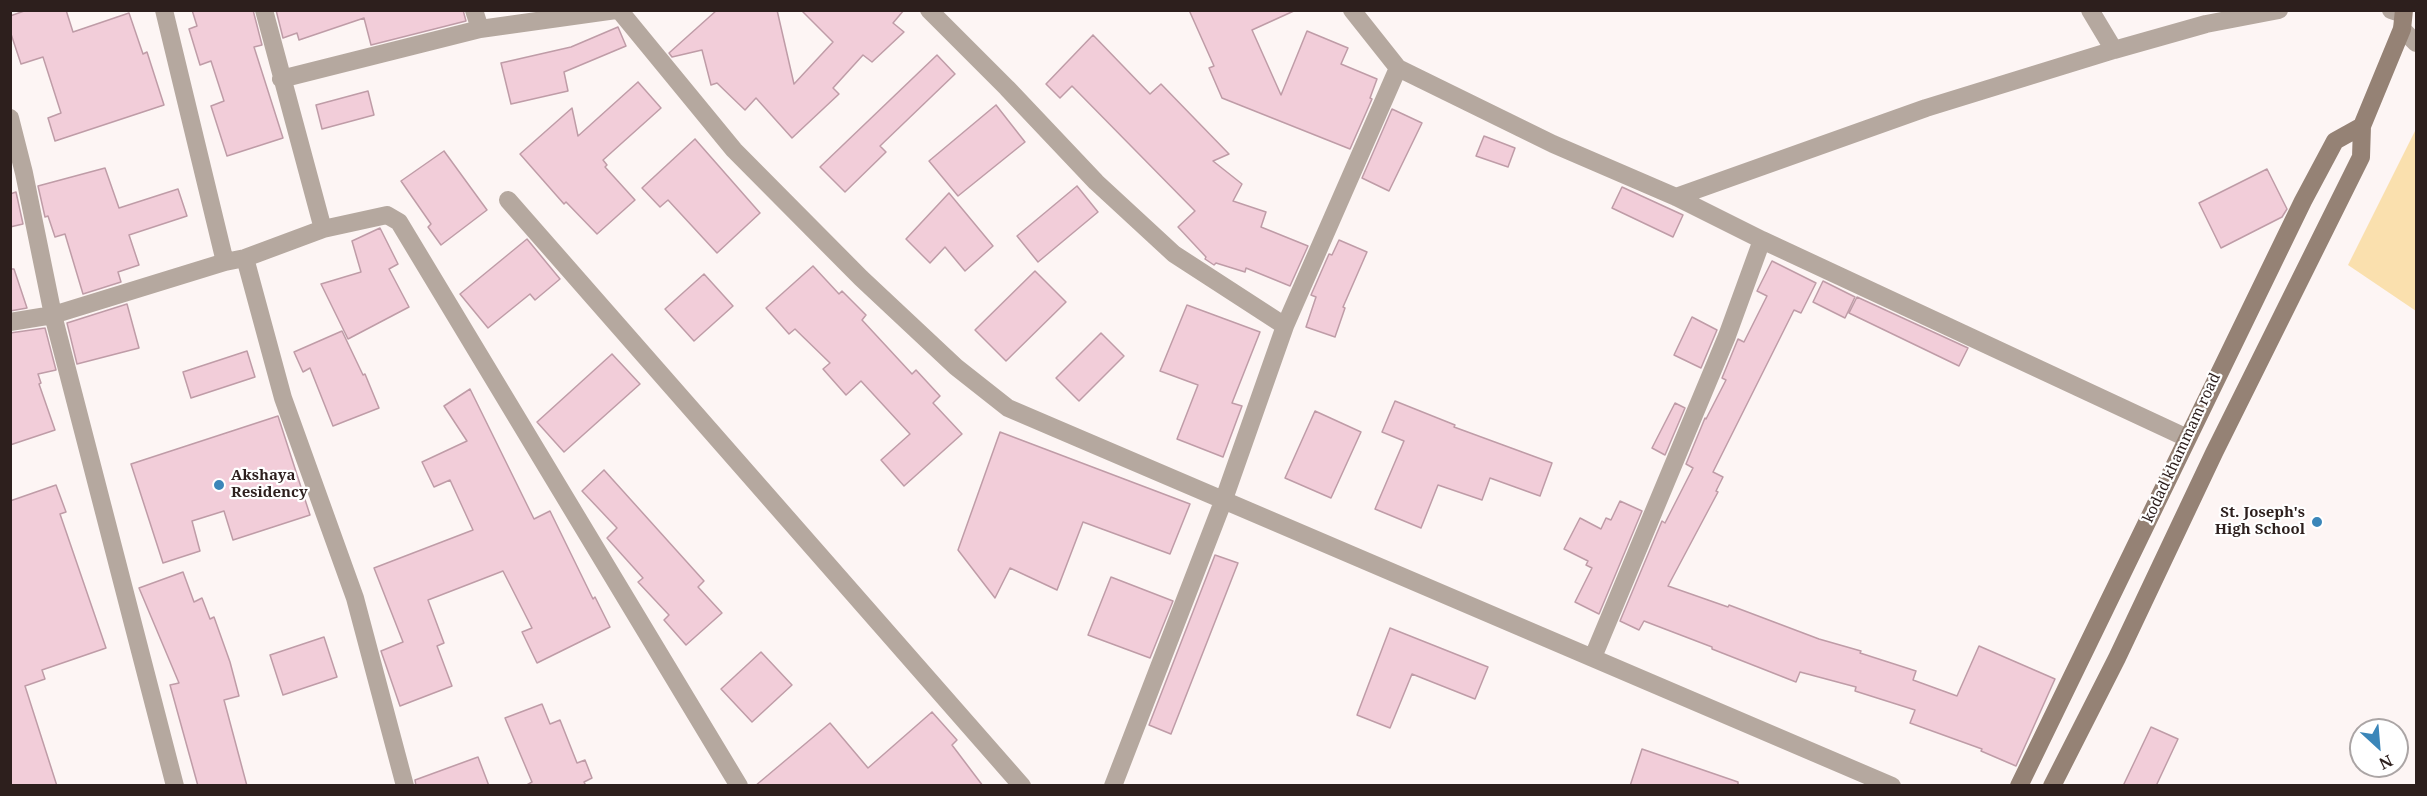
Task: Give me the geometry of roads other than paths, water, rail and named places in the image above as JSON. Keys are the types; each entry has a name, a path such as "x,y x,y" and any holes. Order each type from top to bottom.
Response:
{"main road":[{"name":"kodad khammam road","path":"2052,786 2117,658 2219,442 2361,157 2362,126 2400,16"},
{"name":"kodad khammam road","path":"2019,786 2302,201 2335,141 2362,126"}],"street":[{"path":"164,10 225,262"},
{"path":"264,10 323,229"},
{"path":"474,10 480,29"},
{"path":"281,79 480,29 618,10 734,150 861,278 956,367 1008,408 1892,786"},
{"path":"929,10 1096,182 1174,254 1285,326"},
{"path":"1352,10 1398,68 1553,144 1676,197 1762,240 2187,438"},
{"path":"2090,10 2114,50"},
{"path":"1676,197 1926,108 2206,24 2278,10"},
{"path":"2400,16 2416,43"},
{"path":"1113,786 1224,499 1285,326 1398,68"},
{"path":"10,118 53,315 175,786"},
{"path":"508,200 1022,786"},
{"path":"10,322 53,315 225,262 245,258 323,229 387,215 399,222 739,786"},
{"path":"1593,657 1727,336 1762,240"},
{"path":"245,258 283,398 356,598 405,786"}],"place":[{"name":"Akshaya Residency","path":"219,485"},
{"name":"St. Joseph's High School","path":"2317,522"}]}
